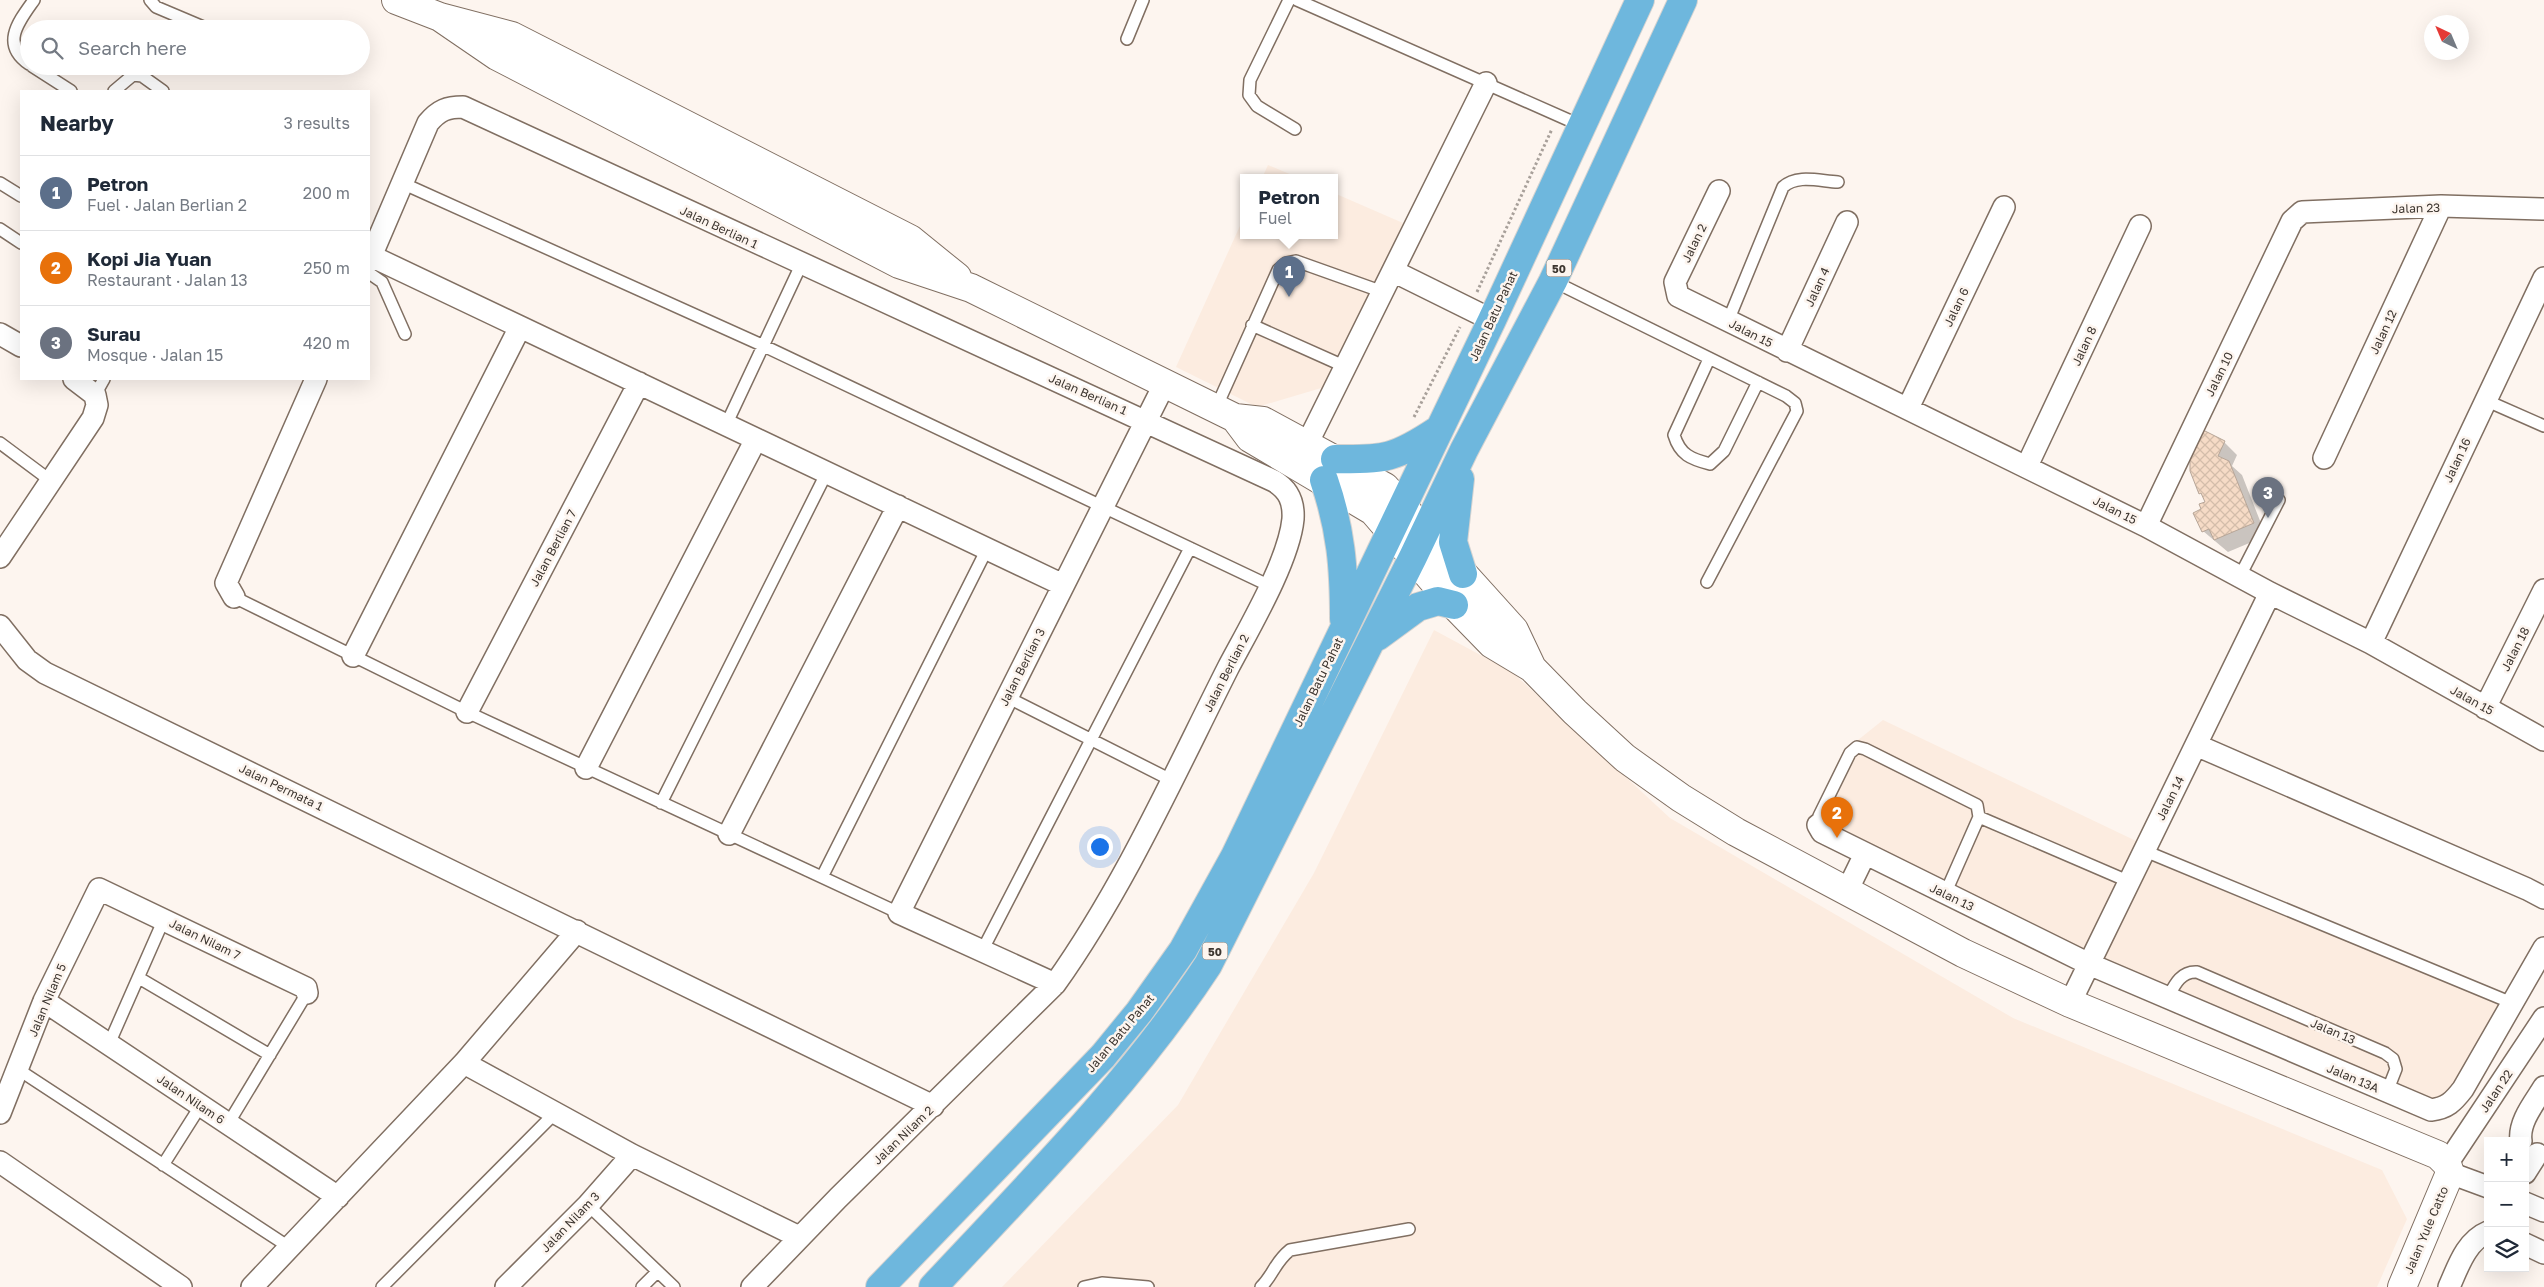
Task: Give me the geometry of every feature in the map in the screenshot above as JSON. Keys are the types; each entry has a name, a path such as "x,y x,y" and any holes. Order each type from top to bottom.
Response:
{"highway":[{"name":"Jalan Batu Pahat","path":"880,1287 1103,1056 1140,1012 1183,950 1235,856 1438,430 1475,311 1570,121 1640,0"},
{"name":"50","path":"933,1287 1086,1123 1178,1011 1208,965 1371,642 1464,450 1553,281 1683,0"},
{"path":"1344,628 1342,551 1329,470 1394,455 1438,430"},
{"path":"1463,574 1453,542 1455,511 1464,450"},
{"path":"1371,642 1418,607 1438,601 1454,605"},
{"path":"910,1287 917,1248"}],"street":[{"path":"396,0 440,17 497,56 899,264 971,288 1226,413 1263,421 1307,444 1329,470 1373,511 1454,605 1492,644 1532,668 1575,712 1626,758 1681,798 1736,832 1963,953 2070,1003 2438,1155 2448,1168 2484,1186"},
{"path":"1307,444 1486,84"},
{"name":"Jalan Berlian 1","path":"370,261 428,122 436,112 448,107 463,107 801,265 1146,421"},
{"name":"Jalan 2","path":"1678,296 1675,282 1719,191"},
{"name":"Jalan 23","path":"2292,221 2302,212 2441,206 2544,209"},
{"name":"Jalan 12","path":"2324,458 2441,206"},
{"name":"Jalan 6","path":"1908,408 2004,207"},
{"name":"Jalan 10","path":"2146,526 2292,221"},
{"name":"Jalan 4","path":"1788,351 1847,222"},
{"name":"Jalan 8","path":"2027,466 2140,226"},
{"path":"370,263 520,326 1063,585"},
{"path":"1393,271 1475,311"},
{"name":"Jalan 16","path":"2371,643 2544,278"},
{"name":"Jalan 15","path":"1678,296 2146,526 2270,593 2371,643 2544,740"},
{"path":"353,656 520,326"},
{"path":"0,334 20,345"},
{"path":"3,546 52,480 93,418 99,387 77,380"},
{"path":"234,597 226,583 316,380"},
{"name":"Jalan Berlian 7","path":"466,712 639,383"},
{"name":"Jalan Berlian 3","path":"899,913 1165,383"},
{"path":"1226,413 1250,438 1329,470 1385,487 1514,630 1532,668"},
{"name":"Jalan Berlian 2","path":"1055,984 1082,947 1171,780 1270,586 1290,536 1293,521 1291,498 1283,487 1146,421"},
{"path":"586,768 756,439"},
{"path":"729,834 898,506"},
{"name":"Jalan 18","path":"2485,708 2544,590"},
{"name":"Jalan 14","path":"2070,1003 2270,593"},
{"name":"Jalan Permata 1","path":"0,626 27,660 46,673 933,1106"},
{"path":"2196,745 2544,898"},
{"name":"Jalan 13","path":"1818,824 1822,832 2089,964"},
{"path":"1847,891 1865,854"},
{"name":"Jalan Nilam 7","path":"99,889 306,988 307,993"},
{"name":"Jalan Nilam 5","path":"0,1113 19,1070 44,1001 99,889"},
{"path":"899,913 1055,984"},
{"path":"252,1287 464,1063 577,931"},
{"name":"Jalan 13A","path":"2089,964 2167,999 2431,1110 2444,1108 2453,1102 2544,948"},
{"name":"Jalan Nilam 2","path":"752,1287 799,1237 1055,984"},
{"name":"Jalan Nilam 6","path":"44,1001 338,1197"},
{"name":"Jalan 22","path":"2448,1168 2544,1018"},
{"path":"464,1063 632,1155 799,1237"},
{"path":"2521,1137 2523,1123 2544,1087"},
{"path":"2529,1166 2536,1153"},
{"name":"Jalan Nilam 3","path":"506,1287 588,1205 632,1155"},
{"path":"0,1162 182,1287"},
{"name":"Jalan Yule Catto","path":"2402,1287 2448,1168"},
{"path":"2529,1205 2544,1211"},
{"path":"2449,1287 2466,1251 2484,1234"},
{"path":"2529,1246 2544,1253"}],"lane":[{"path":"20,56 16,52 12,40 17,24 34,0"},
{"path":"150,0 156,7 187,20"},
{"path":"1127,39 1143,0"},
{"path":"1289,0 1250,80 1249,95 1256,106 1295,129"},
{"path":"1297,0 1570,121"},
{"path":"46,75 69,90"},
{"path":"115,90 133,75 142,76 162,90"},
{"path":"1728,322 1783,187 1790,181 1798,179 1838,182"},
{"path":"0,183 20,195"},
{"path":"402,183 764,346 1270,586"},
{"path":"0,229 20,242"},
{"path":"1226,413 1252,325 1278,270 1286,263 1296,261 1383,292"},
{"path":"370,264 382,282 405,334"},
{"path":"726,425 801,265"},
{"path":"1553,281 1786,396 1795,403 1797,411 1707,582"},
{"path":"1252,325 1346,367"},
{"path":"1709,359 1674,435 1678,448 1694,460 1710,464 1724,452 1758,382"},
{"path":"2485,400 2544,426"},
{"path":"0,443 52,480"},
{"path":"661,803 827,472"},
{"path":"2240,576 2279,500"},
{"path":"822,877 987,548"},
{"path":"982,951 1190,548"},
{"path":"234,597 466,712 899,913"},
{"path":"1007,697 1171,780"},
{"path":"1818,824 1818,816 1850,753 1857,748 1864,749 1976,805 1980,818 1945,894"},
{"path":"1980,818 2130,882"},
{"path":"2145,850 2512,1003"},
{"path":"109,1044 164,919"},
{"name":"Jalan 13","path":"2167,999 2183,975 2189,972 2197,972 2393,1059 2396,1069 2387,1092"},
{"path":"139,978 270,1055"},
{"path":"228,1124 307,993"},
{"path":"19,1070 289,1248"},
{"path":"163,1165 201,1105"},
{"path":"382,1287 555,1113"},
{"path":"588,1205 674,1287"},
{"path":"1261,1287 1267,1282 1278,1260 1290,1250 1408,1229"},
{"path":"642,1287 657,1272"},
{"path":"1084,1287 1102,1284 1148,1287"}],"path":[{"path":"1412,421 1475,311 1570,121"}],"shaded area":[{"path":"1268,165 1289,174 1264,174"},
{"path":"1338,195 1403,223 1328,386 1257,407 1176,367 1240,226 1240,239 1338,239"},
{"path":"1434,630 1512,672 1670,818 2013,1018 2382,1170 2407,1219 2377,1287 1002,1287 1178,1105 1314,873"},
{"path":"1883,720 2155,850 2521,1002 2428,1117 1810,822 1848,748"}],"building":[{"path":"2203,430 2225,441 2218,456 2229,461 2254,523 2214,540 2209,529 2202,532 2193,513 2201,509 2199,504 2205,502 2201,493 2199,494 2190,471 2190,459"}],"place":[{"name":"Petron","path":"1289,297"},
{"name":"Surau","path":"2268,518"},
{"name":"Kopi Jia Yuan","path":"1837,838"}]}
